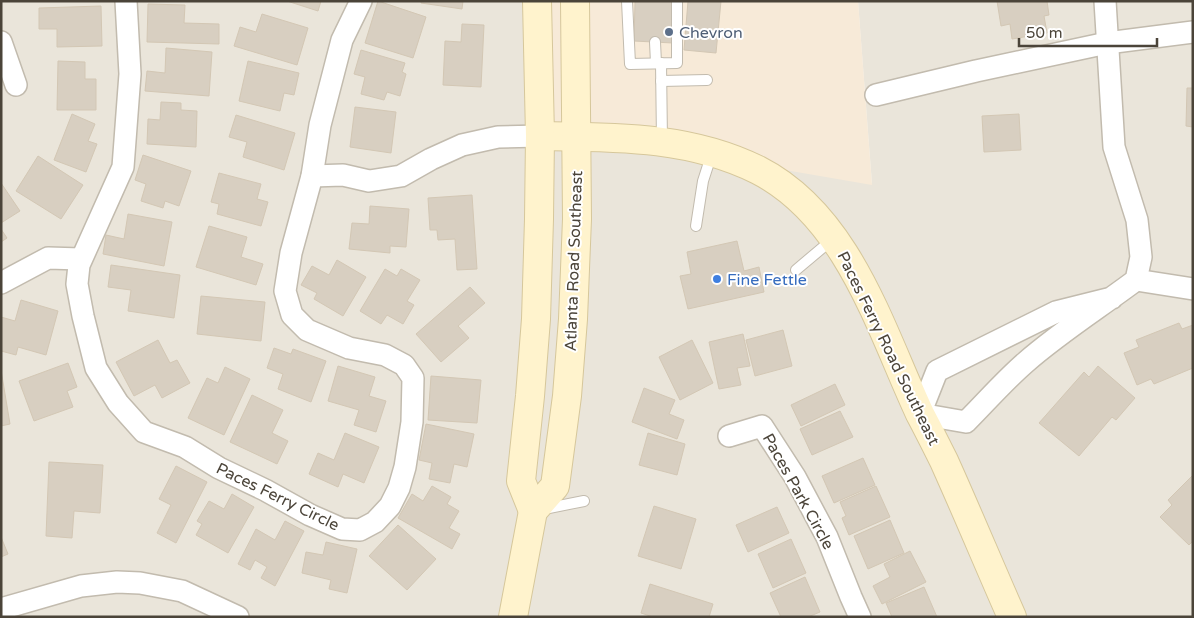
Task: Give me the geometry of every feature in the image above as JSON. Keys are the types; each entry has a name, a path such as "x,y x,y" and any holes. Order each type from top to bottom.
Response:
{"main road":[{"path":"513,617 533,511 521,480 536,319 540,136 537,1"},
{"name":"Atlanta Road Southeast","path":"533,511 555,486 567,396 573,319 577,218 575,1"},
{"name":"Paces Ferry Road Southeast","path":"540,136 617,138 676,143 712,152 760,171 785,186 809,208 834,238 848,259 943,460 1012,617"}],"street":[{"name":"Paces Ferry Circle","path":"126,1 130,74 123,167 79,265 77,284 82,316 96,368 118,403 144,432 185,447 219,468 265,490 310,515 342,529 360,530 375,522 390,506 399,488 405,467 412,422 413,378 404,365 385,356 349,348 307,330 292,315 285,291 292,253 312,176 320,125 342,40 361,1"},
{"path":"1105,1 1114,147 1137,220 1141,257 1136,280 1112,298 1025,362 966,422 920,414 937,371 1056,312 1112,298"},
{"path":"876,95 1107,43 1193,32"},
{"path":"1,42 16,85"},
{"name":"Paces Ferry Road Southeast","path":"312,176 343,175 369,181 401,176 431,159 462,145 498,137 540,136"},
{"path":"1,283 48,258 82,259"},
{"path":"1136,280 1193,289"},
{"name":"Paces Park Circle","path":"729,436 762,426 795,477 827,537 860,617"},
{"path":"1,609 81,586 117,582 140,583 182,591 238,617"}],"lane":[{"path":"627,1 630,64 678,63 677,1"},
{"path":"655,42 661,81 662,142"},
{"path":"661,81 707,80"},
{"path":"696,226 703,181 712,152"},
{"path":"796,270 834,238"},
{"path":"533,511 584,501"}],"shaded area":[{"path":"1,1 527,1 872,184 858,1 1193,1 1193,617 1,617"},
{"path":"527,1 858,1 872,185 526,125"}],"building":[{"path":"287,1 321,1 318,11"},
{"path":"378,1 426,17 413,58 365,43"},
{"path":"421,1 463,1 462,9 421,3"},
{"path":"635,1 675,1 673,43 634,41"},
{"path":"688,1 721,1 716,53 684,50"},
{"path":"997,1 1047,1 1049,15 1044,16 1047,33 1012,39 1010,24 1001,26"},
{"path":"148,4 185,5 184,23 219,24 219,44 147,42"},
{"path":"101,6 102,46 57,47 57,29 39,29 39,8"},
{"path":"262,14 308,28 297,65 234,46 240,27 256,32"},
{"path":"462,24 484,25 481,87 443,85 445,41 461,42"},
{"path":"166,48 212,52 209,96 145,91 147,71 165,73"},
{"path":"361,50 405,63 402,72 406,74 400,96 387,92 384,100 361,94 365,77 354,74"},
{"path":"58,61 85,62 85,79 96,79 96,110 57,110"},
{"path":"248,61 299,73 294,95 284,93 280,111 239,101"},
{"path":"1187,88 1193,88 1193,127 1186,126"},
{"path":"161,102 181,103 181,110 197,111 196,147 147,144 148,119 160,120"},
{"path":"355,107 396,112 391,153 350,147"},
{"path":"72,114 95,124 88,141 97,144 86,172 54,160"},
{"path":"1019,114 1021,150 984,152 982,116"},
{"path":"236,115 295,133 284,170 243,157 247,142 229,137"},
{"path":"143,155 191,171 179,206 165,201 163,208 141,201 146,184 135,180"},
{"path":"38,156 83,185 61,219 16,191"},
{"path":"219,173 261,184 257,199 268,202 261,226 217,214 219,204 211,202"},
{"path":"1,183 20,211 1,223"},
{"path":"472,195 477,269 457,270 455,239 438,240 437,230 430,230 428,198"},
{"path":"370,206 409,209 406,247 390,246 390,253 349,249 352,223 369,224"},
{"path":"128,214 172,222 164,266 103,254 106,235 124,239"},
{"path":"209,226 247,237 241,257 263,264 256,285 196,267"},
{"path":"1,229 7,238 1,242"},
{"path":"737,241 744,271 759,267 764,292 688,309 680,276 691,274 687,252"},
{"path":"337,260 366,277 343,316 314,299 317,293 301,285 312,266 329,275"},
{"path":"111,265 180,275 174,318 128,311 131,290 108,287"},
{"path":"385,269 397,276 401,269 420,280 407,301 414,305 403,324 387,315 381,324 360,311"},
{"path":"470,287 485,303 458,326 469,338 441,362 416,334"},
{"path":"201,296 265,302 261,341 197,334"},
{"path":"21,300 58,311 46,355 18,347 16,355 1,351 1,317 15,321"},
{"path":"1179,323 1182,329 1193,325 1193,368 1154,384 1151,379 1137,385 1124,353 1139,347 1136,340"},
{"path":"783,330 792,366 755,376 746,340"},
{"path":"743,334 750,366 737,368 741,385 719,389 709,342"},
{"path":"158,340 170,363 177,360 190,383 162,398 155,385 134,396 116,362"},
{"path":"692,340 713,383 680,400 659,357"},
{"path":"274,348 291,354 293,349 326,361 311,402 278,389 283,374 267,368"},
{"path":"68,363 77,387 67,391 73,407 34,421 19,381"},
{"path":"338,366 375,377 369,396 386,401 376,432 354,425 359,410 328,401"},
{"path":"1098,366 1135,398 1116,420 1112,417 1079,456 1039,423 1084,372 1089,377"},
{"path":"225,367 250,379 224,435 188,418 207,378 218,383"},
{"path":"1,370 10,424 1,426"},
{"path":"431,376 481,380 477,423 428,420"},
{"path":"835,384 845,405 801,426 791,405"},
{"path":"644,388 675,400 669,414 684,420 677,439 632,422"},
{"path":"252,395 283,410 272,433 288,441 277,464 230,442"},
{"path":"840,411 853,437 812,455 800,429"},
{"path":"426,424 474,434 467,467 454,464 450,483 429,479 432,463 419,460"},
{"path":"345,433 379,447 364,483 343,474 338,487 309,474 318,453 334,460"},
{"path":"648,433 685,444 677,475 639,465"},
{"path":"863,458 875,485 834,503 822,476"},
{"path":"49,462 103,465 100,513 74,511 72,538 46,536"},
{"path":"176,466 207,482 176,543 157,533 171,505 159,499"},
{"path":"1193,475 1193,541 1189,545 1160,517 1172,505 1168,500"},
{"path":"432,486 451,497 447,504 459,511 449,528 460,534 452,549 398,518 412,494 423,501"},
{"path":"876,486 890,517 849,535 842,518 846,516 840,502"},
{"path":"232,494 254,507 228,553 196,535 202,524 197,521 209,501 224,509"},
{"path":"654,506 696,519 681,569 638,556"},
{"path":"777,507 789,533 748,552 736,525"},
{"path":"890,520 904,553 868,569 854,536"},
{"path":"285,521 304,531 275,586 261,578 267,567 255,560 250,570 238,564 256,529 275,540"},
{"path":"398,525 436,559 407,590 369,556"},
{"path":"1,537 8,554 1,557"},
{"path":"791,539 806,573 773,588 758,554"},
{"path":"326,542 357,549 347,593 329,589 331,580 302,573 306,552 323,555"},
{"path":"910,551 926,582 882,604 873,586 890,577 884,564"},
{"path":"805,577 820,612 808,617 781,617 770,593"},
{"path":"650,584 713,604 709,617 653,617 641,613"},
{"path":"924,587 937,617 892,617 886,603"}],"place":[{"name":"Chevron","path":"669,32"},
{"name":"Fine Fettle","path":"717,279"}]}
